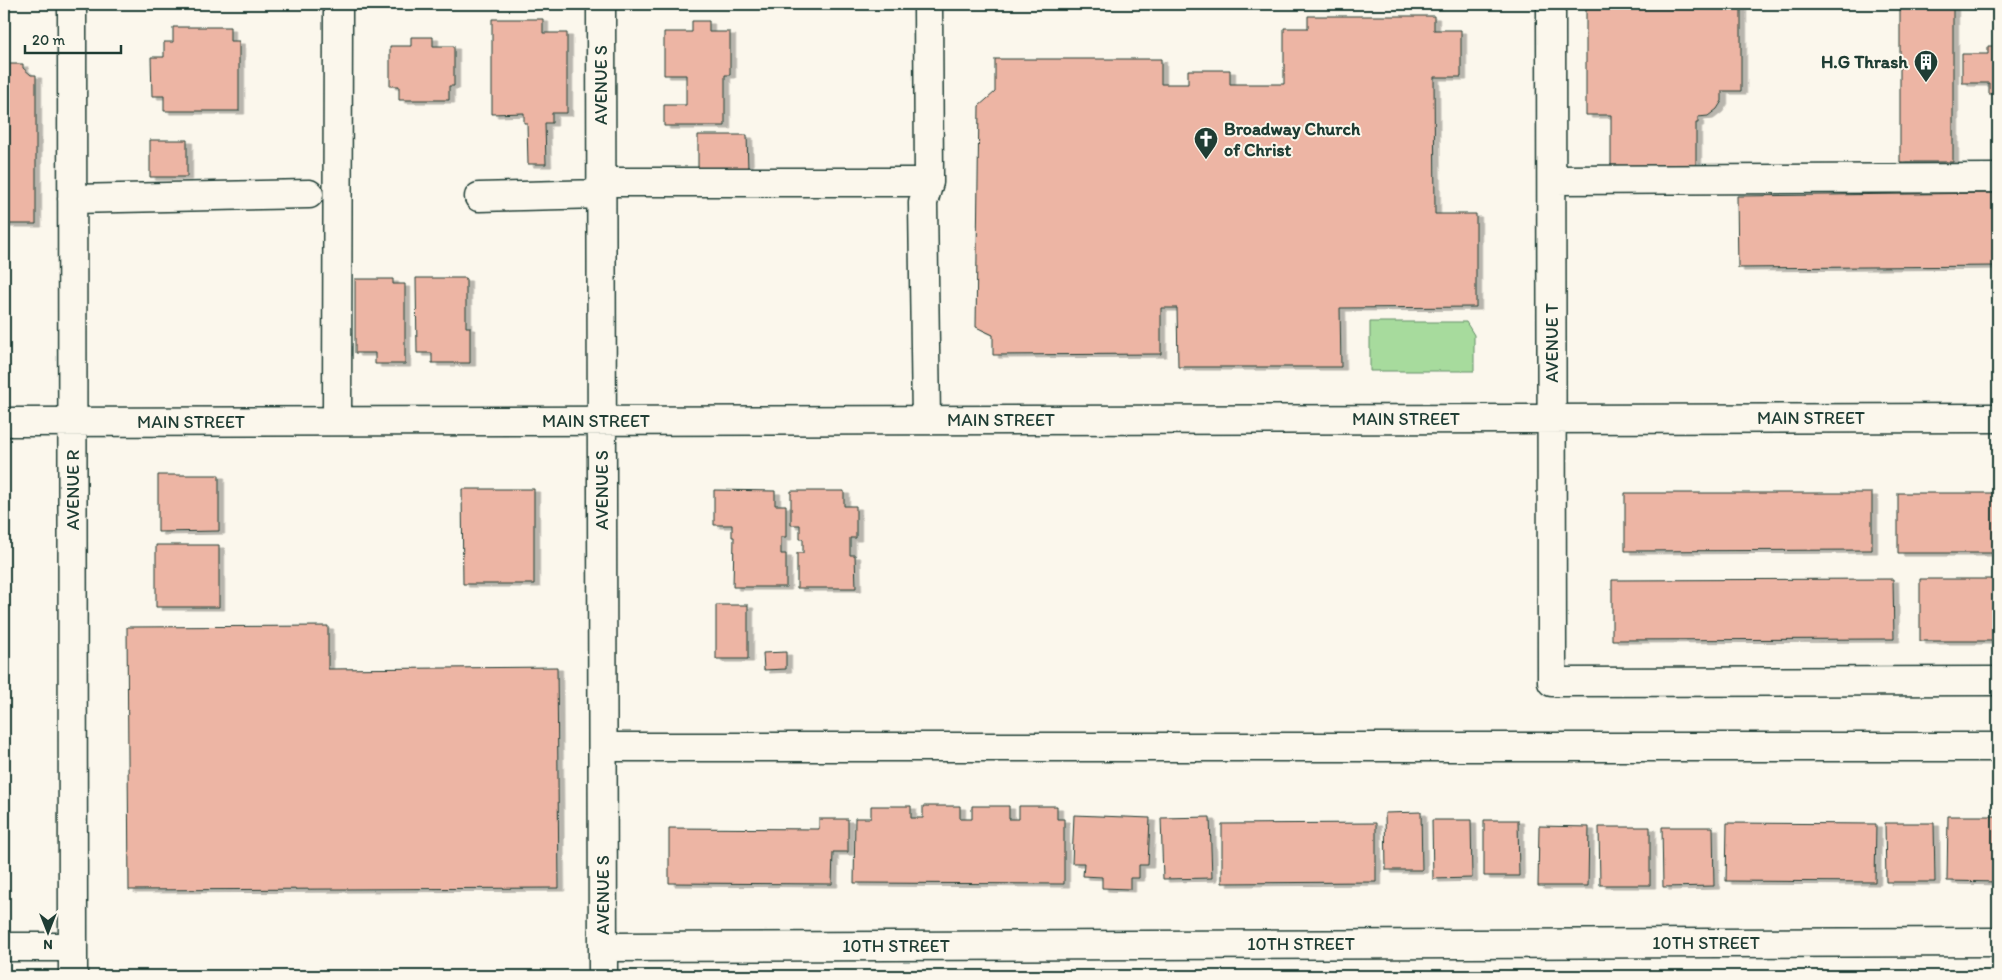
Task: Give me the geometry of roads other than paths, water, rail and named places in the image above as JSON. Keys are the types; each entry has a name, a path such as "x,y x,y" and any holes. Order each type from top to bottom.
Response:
{"street":[{"name":"AVENUE R","path":"72,4 73,976"},
{"path":"337,421 338,4"},
{"name":"AVENUE S","path":"600,4 603,976"},
{"path":"926,420 923,203 929,182 928,4"},
{"name":"AVENUE T","path":"1551,4 1552,682 1998,681"},
{"path":"1552,180 1998,178"},
{"path":"479,197 601,188 929,182"},
{"path":"72,199 309,194"},
{"name":"MAIN STREET","path":"4,422 1998,418"},
{"path":"603,748 1998,748"},
{"name":"10TH STREET","path":"603,947 1998,942"},
{"path":"4,947 73,947"}],"place":[{"name":"H.G Thrash","path":"1926,83"},
{"name":"Broadway Church of Christ","path":"1206,160"}]}
